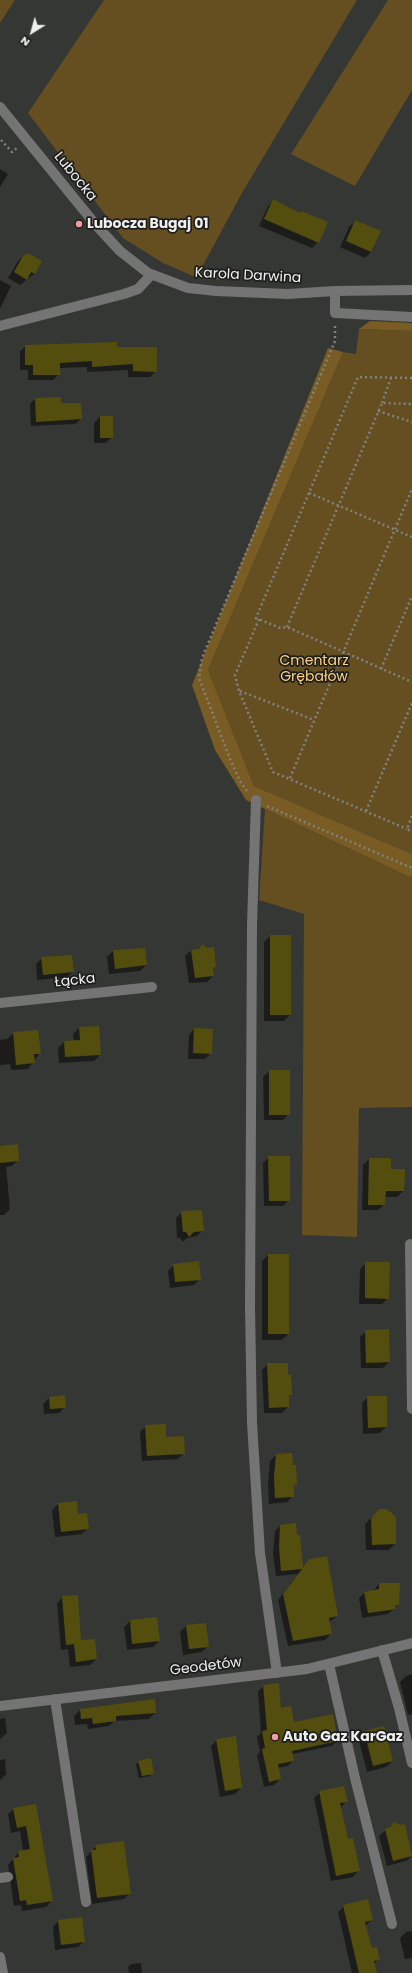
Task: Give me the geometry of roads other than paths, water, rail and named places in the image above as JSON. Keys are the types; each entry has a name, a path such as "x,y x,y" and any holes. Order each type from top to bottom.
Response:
{"street":[{"name":"Lubocka","path":"0,107 95,224 133,263 151,275"},
{"name":"Karola Darwina","path":"151,275 188,288 216,291 288,294 335,291 412,290"},
{"path":"0,326 124,294 138,289 151,275"},
{"path":"335,291 335,314 412,317"},
{"path":"256,800 252,933 250,1307 252,1422 260,1553 277,1673"},
{"name":"Łącka","path":"0,1003 152,987"},
{"path":"410,1244 412,1409"},
{"name":"Geodetów","path":"0,1706 307,1669 412,1643"},
{"path":"382,1650 399,1708 412,1763"},
{"path":"329,1664 355,1778 392,1924"},
{"path":"55,1699 86,1902"},
{"path":"0,1957 3,1973"}],"place":[{"name":"Lubocza Bugaj 01","path":"79,224"},
{"name":"Auto Gaz KarGaz","path":"275,1737"}],"park label":[{"name":"Cmentarz Grębałów","path":"314,670"}]}
